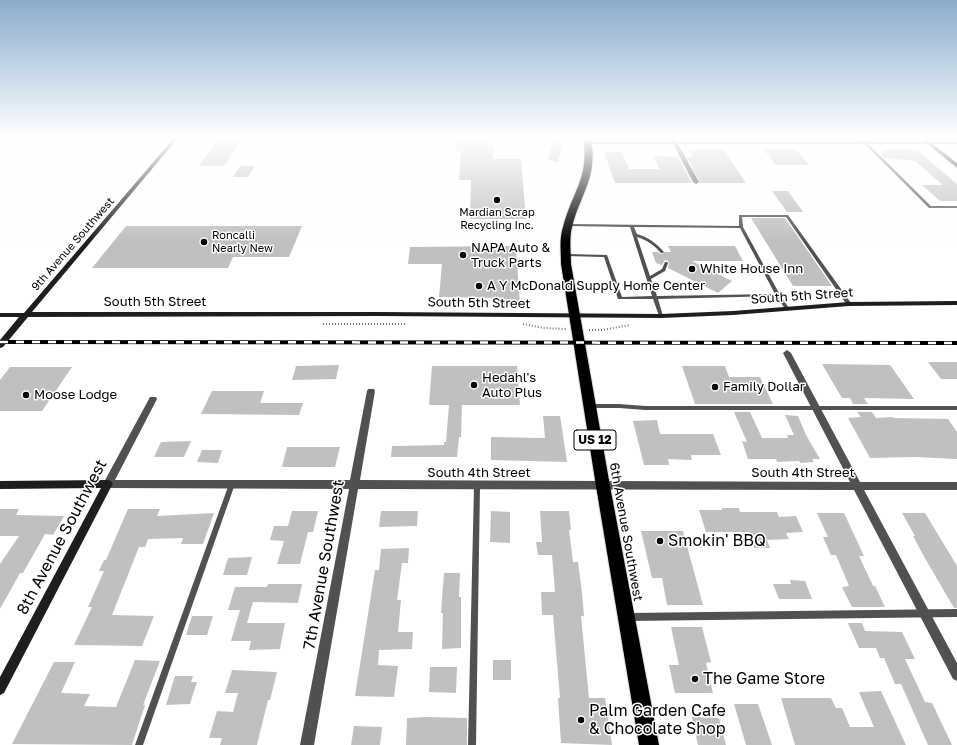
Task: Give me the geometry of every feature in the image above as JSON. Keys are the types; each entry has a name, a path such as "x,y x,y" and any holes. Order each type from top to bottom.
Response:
{"highway":[{"name":"6th Avenue Southwest","path":"588,173 568,225 565,239 566,255 574,316 589,406 649,745"}],"street":[{"name":"9th Avenue Southwest","path":"0,345 146,173"},
{"path":"691,173 696,182"},
{"name":"South 5th Street","path":"0,315 378,314 661,316 849,304 957,303"},
{"path":"787,353 957,675"},
{"name":"7th Avenue Southwest","path":"308,745 371,391"},
{"name":"8th Avenue Southwest","path":"0,689 153,399"},
{"name":"South 4th Street","path":"0,485 232,484 477,486 957,486"}],"lane":[{"path":"895,173 930,207 957,207"},
{"path":"787,308 778,295 741,227 740,216 787,216 849,304"},
{"path":"568,225 741,227"},
{"path":"632,226 661,316"},
{"path":"635,235 649,239 657,245 662,252"},
{"path":"566,255 606,256 620,298 778,295"},
{"path":"649,279 664,270 666,263"},
{"path":"589,406 645,408 816,409 957,408"},
{"path":"139,745 232,484"},
{"path":"472,745 477,486"},
{"path":"626,617 957,613"}],"building":[{"path":"236,173 251,173 248,177 233,177"},
{"name":"Mardian Scrap Recycling Inc.","path":"459,173 522,173 526,219 470,219 471,180 459,180"},
{"path":"611,173 686,173 692,183 615,183"},
{"path":"695,173 739,173 746,183 700,183"},
{"path":"929,173 944,173 957,184 957,201 940,201 922,185 943,185"},
{"path":"772,191 788,191 803,212 787,212"},
{"path":"751,218 785,218 832,286 793,286"},
{"name":"Roncalli Nearly New","path":"126,226 302,226 289,257 233,257 228,268 92,268"},
{"path":"516,246 520,306 502,306 501,298 439,297 442,264 408,264 410,247"},
{"name":"White House Inn","path":"668,246 735,246 743,261 692,261 732,281 718,293 668,268 668,261 665,260 662,265 656,263 652,252 658,252 661,254 671,252"},
{"path":"928,362 957,362 957,379 941,379"},
{"path":"822,364 890,365 914,399 864,398 868,404 853,404 850,398 842,398"},
{"path":"339,365 336,379 292,380 296,366"},
{"name":"Hedahl's Auto Plus","path":"432,366 517,366 520,405 462,405 461,437 459,437 457,457 391,457 392,446 444,445 444,442 446,442 449,405 429,405"},
{"path":"682,366 725,366 729,377 760,377 773,404 695,404"},
{"name":"Moose Lodge","path":"10,367 72,367 42,411 0,411 0,380"},
{"path":"212,391 264,391 260,403 303,403 299,415 201,414"},
{"path":"734,412 750,412 762,438 788,438 787,435 794,435 785,415 798,416 806,435 820,459 812,459 814,462 800,463 799,461 777,462 776,459 748,459 742,441 747,442"},
{"path":"857,412 872,412 876,418 893,417 948,419 957,432 957,459 915,457 870,458 848,418 861,417"},
{"path":"543,416 560,416 567,462 491,460 491,437 545,438"},
{"path":"657,420 660,434 713,434 721,455 691,455 692,460 668,459 669,465 644,465 633,421"},
{"path":"191,441 184,457 154,457 161,442"},
{"path":"287,447 340,447 335,467 282,467"},
{"path":"202,450 222,450 218,463 197,462"},
{"path":"722,508 739,508 740,512 777,512 779,517 796,516 803,532 786,533 789,539 767,540 770,548 754,548 749,532 706,532 699,510 722,510"},
{"path":"0,509 19,509 16,515 64,516 53,535 45,534 23,573 20,573 0,609 0,564 19,536 0,536"},
{"path":"128,509 160,509 157,516 214,513 203,544 181,544 183,538 148,539 145,547 139,547 112,615 154,616 142,646 74,645 92,607 88,607 104,571 99,571 104,560 106,560"},
{"path":"292,511 318,511 313,532 308,532 300,564 277,564 284,541 270,540 274,526 288,526"},
{"path":"381,511 418,511 417,526 379,527"},
{"path":"491,511 510,512 510,543 490,542"},
{"path":"540,511 569,511 571,530 569,530 573,562 578,562 582,593 584,616 581,616 589,698 605,698 612,745 561,743 558,698 560,698 553,615 542,615 541,592 555,592 552,555 538,555 536,542 542,542"},
{"path":"817,513 844,513 864,556 859,556 885,607 852,607 842,587 849,586 836,555 831,555 823,537 828,537"},
{"path":"902,513 925,513 957,566 957,608 954,608 926,560"},
{"path":"641,531 683,531 703,605 667,605 662,578 652,578"},
{"path":"409,548 408,563 402,563 397,600 401,600 398,632 413,632 412,649 379,650 378,665 398,666 394,697 355,696 375,570 379,570 381,549"},
{"path":"252,557 247,575 223,575 228,558"},
{"path":"444,573 460,573 459,597 461,597 461,648 442,649 443,613 441,613"},
{"path":"790,580 805,581 812,599 779,599 773,584 791,584"},
{"path":"268,584 302,584 298,603 253,602 247,623 285,623 280,649 249,650 251,641 231,641 240,610 228,610 235,587 267,587"},
{"path":"192,616 213,616 207,635 186,635"},
{"path":"848,623 862,623 865,631 902,632 915,659 905,659 925,702 932,703 952,745 928,745 901,684 895,684 884,658 880,658 876,648 859,648"},
{"path":"671,627 702,627 711,662 706,663 713,693 675,693 669,665 679,665"},
{"path":"135,660 160,661 143,705 145,705 132,745 12,744 54,662 75,662 61,693 90,694 84,706 116,707"},
{"path":"493,660 511,660 511,680 493,680"},
{"path":"430,667 457,667 456,693 429,692"},
{"path":"232,670 277,672 270,700 268,700 257,745 220,745 222,738 209,738 217,711 233,712 238,693 225,693"},
{"path":"175,676 193,676 191,682 197,682 190,704 166,705"},
{"path":"881,691 906,745 795,745 781,698 831,698 836,708 842,708 850,727 874,727 859,692"},
{"path":"734,704 758,704 772,745 746,745"},
{"path":"692,717 719,718 726,745 698,745"},
{"path":"407,718 467,718 467,745 406,745"},
{"path":"354,726 382,727 380,745 351,745"}],"railway":[{"path":"0,342 957,343"}],"place":[{"name":"Mardian Scrap Recycling Inc.","path":"497,200"},
{"name":"Roncalli Nearly New","path":"204,242"},
{"name":"NAPA Auto & Truck Parts","path":"463,255"},
{"name":"White House Inn","path":"692,269"},
{"name":"A Y McDonald Supply Home Center","path":"479,286"},
{"name":"Hedahl's Auto Plus","path":"474,385"},
{"name":"Family Dollar","path":"715,387"},
{"name":"Moose Lodge","path":"26,395"},
{"name":"Smokin' BBQ","path":"660,541"},
{"name":"The Game Store","path":"695,679"},
{"name":"Palm Garden Cafe & Chocolate Shop","path":"581,720"}]}
